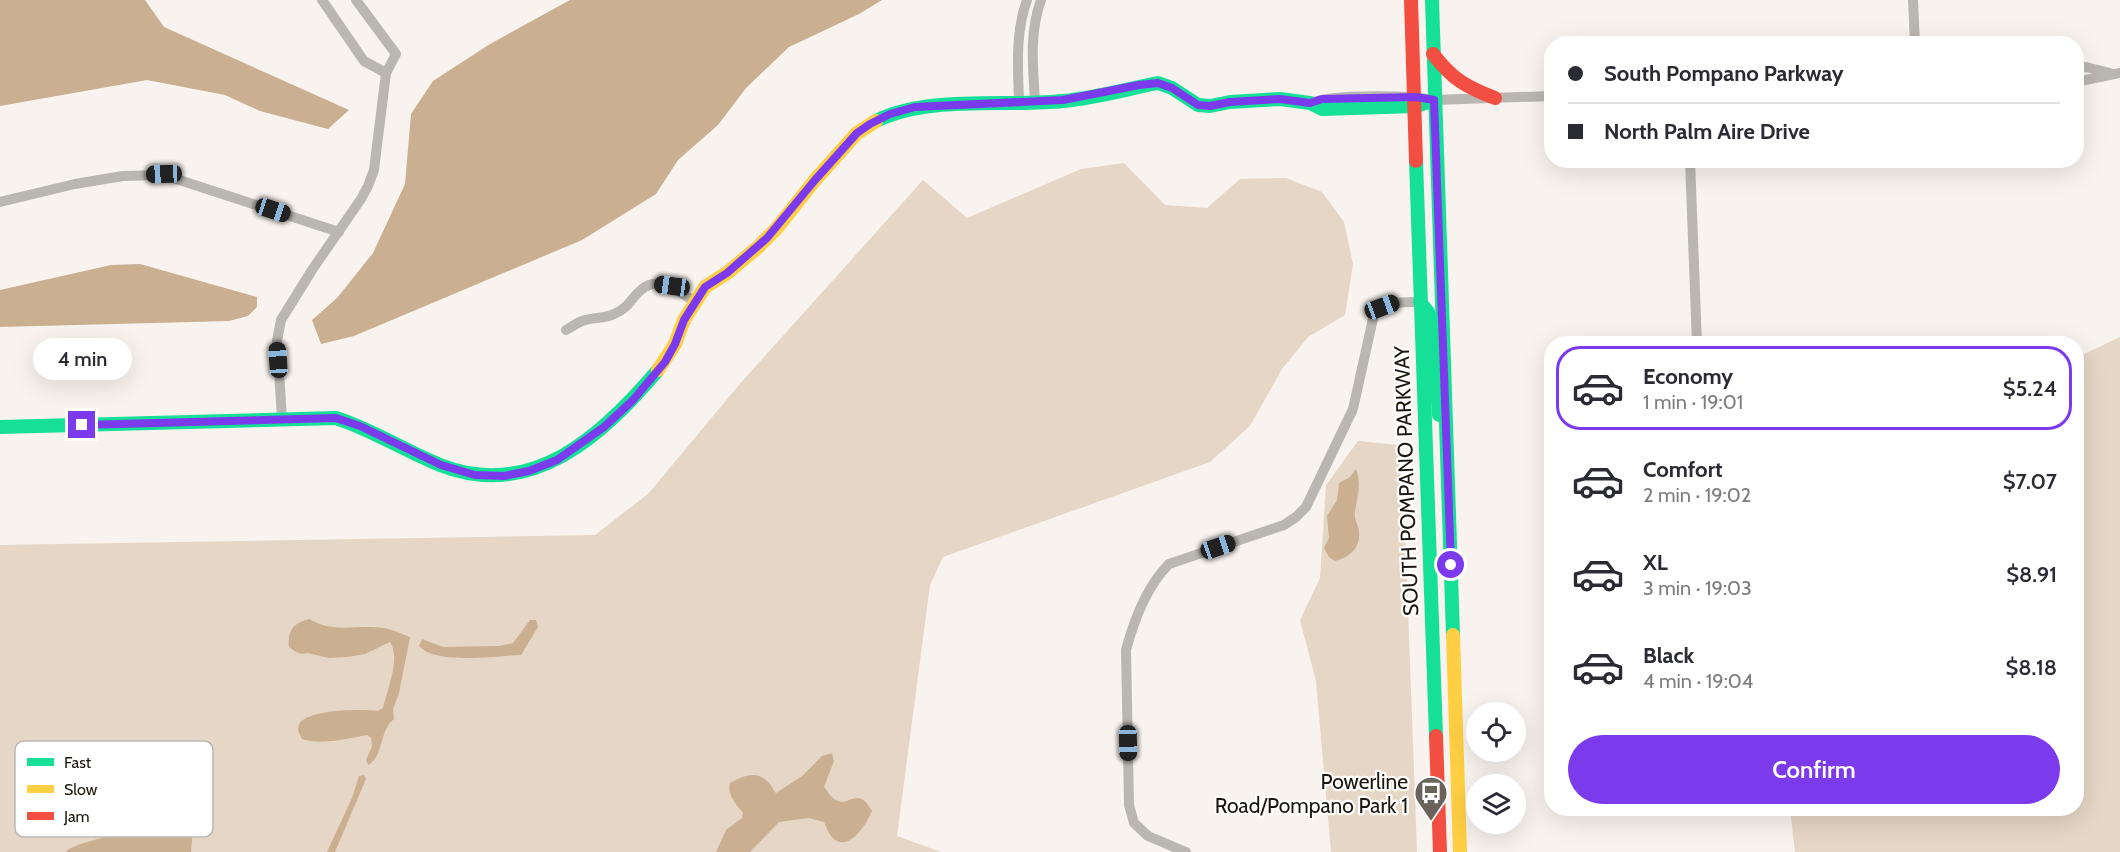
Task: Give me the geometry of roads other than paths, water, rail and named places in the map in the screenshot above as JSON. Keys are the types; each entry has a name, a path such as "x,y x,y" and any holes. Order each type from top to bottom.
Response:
{"main road":[{"name":"SOUTH POMPANO PARKWAY","path":"1411,0 1440,852"},
{"name":"SOUTH POMPANO PARKWAY","path":"1432,0 1460,852"},
{"path":"1433,54 1453,79 1495,98"},
{"path":"0,427 336,418 360,426 441,465 475,475 504,476 532,471 557,460 604,427 633,400 665,362 684,320 705,287 727,273 777,228 815,180 857,133 890,114 915,107 1063,100 1158,83 1172,88 1198,105 1210,106 1230,102 1280,99 1310,103 1322,109 1434,100"},
{"path":"1420,302 1434,323 1437,406 1446,427"}],"street":[{"path":"322,0 364,61 386,73"},
{"path":"282,418 277,341 281,320 361,199 374,170 386,73 396,54 356,0"},
{"path":"1019,102 1018,43 1021,15 1027,0"},
{"path":"1035,102 1033,44 1035,18 1041,0"},
{"path":"1913,0 1915,36"},
{"path":"2084,67 2116,73"},
{"path":"2084,79 2116,73"},
{"path":"1434,100 1544,96"},
{"path":"1690,168 1698,336"},
{"path":"0,202 123,176 164,174 339,232"},
{"path":"566,330 583,321 604,318 616,313 629,305 643,288 655,284 672,286 695,302"},
{"path":"1186,852 1148,836 1134,823 1129,805 1126,650 1132,629 1156,576 1169,564 1284,525 1296,518 1306,507 1353,409 1374,314 1382,307 1394,303 1420,302"},
{"path":"1438,794 1459,795"}],"place":[{"name":"Powerline Road/Pompano Park 1","path":"1431,822"}]}
